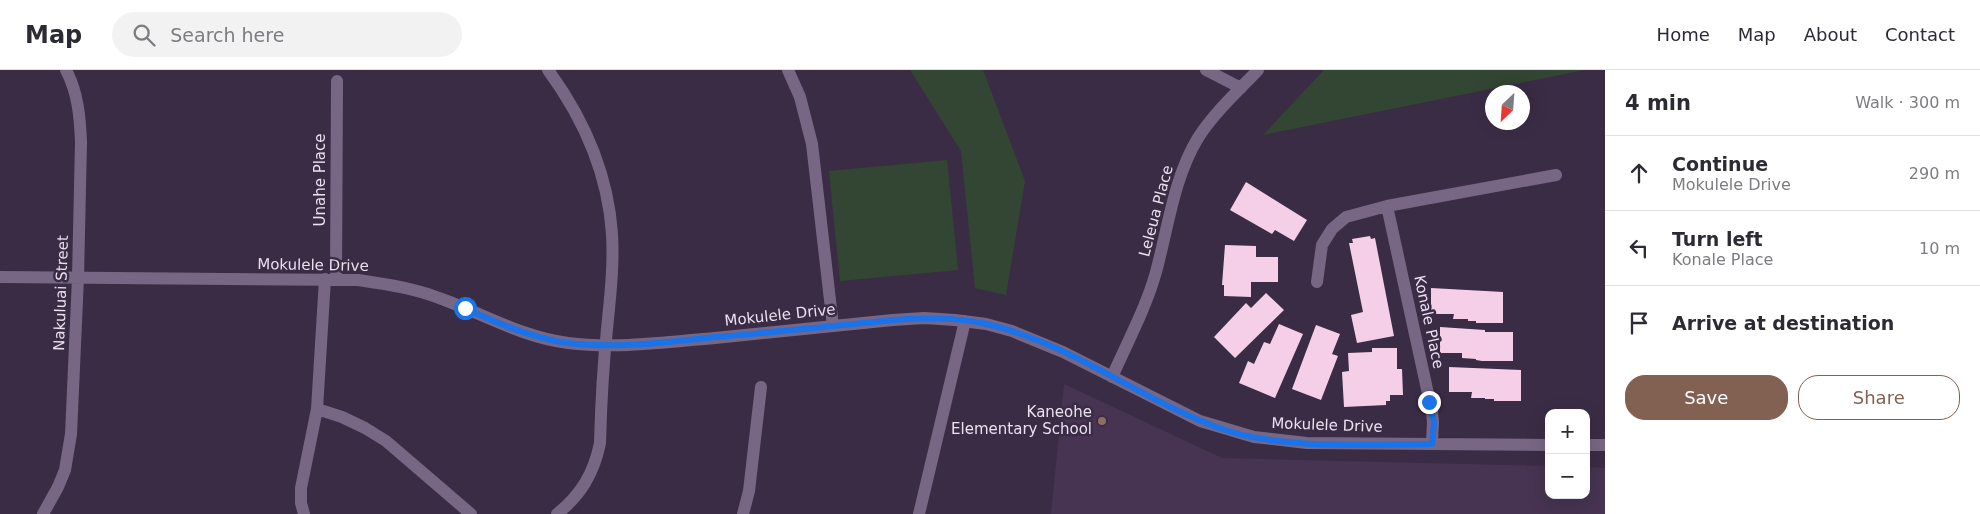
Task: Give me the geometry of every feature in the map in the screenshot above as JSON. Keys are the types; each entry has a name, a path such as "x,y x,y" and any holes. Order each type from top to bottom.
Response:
{"street":[{"name":"Nakuluai Street","path":"43,514 58,487 69,452 78,278 80,120 76,97 66,70"},
{"path":"548,70 573,108 591,144 608,203 612,234 612,264 600,443 597,458 584,487 572,502 557,514"},
{"path":"788,70 805,112 812,144 833,326"},
{"path":"1206,70 1240,88"},
{"name":"Leleua Place","path":"1112,377 1156,274 1178,182 1186,159 1212,119 1258,70"},
{"name":"Unahe Place","path":"304,514 301,503 302,473 313,434 317,409 330,280 336,81"},
{"path":"1317,282 1322,245 1332,228 1354,214 1387,206 1556,175"},
{"name":"Konale Place","path":"1387,206 1432,412 1434,427 1432,444"},
{"name":"Mokulele Drive","path":"0,277 358,280 410,289 438,298 499,324 541,338 567,343 605,346 664,343 924,318 966,321 986,324 1038,340 1200,421 1254,437 1307,443 1545,445"},
{"path":"919,514 966,321"},
{"path":"743,514 749,491 761,387"},
{"path":"317,409 350,421 386,441 472,514"},
{"path":"1590,445 1605,445"}],"shaded area":[{"name":"Kaneohe Elementary School","path":"1064,384 1222,458 1545,466 1545,499 1590,499 1590,467 1605,468 1605,514 1051,514"}],"green space":[{"path":"910,70 983,70 1025,181 1006,295 975,288 961,151"},
{"path":"1324,70 1584,70 1510,85 1485,85 1485,90 1263,135"},
{"path":"947,160 958,270 840,281 829,171"}],"building":[{"path":"1246,182 1307,220 1294,241 1275,230 1272,234 1230,210"},
{"path":"1370,236 1371,239 1375,238 1394,336 1357,343 1351,315 1363,312 1349,243 1353,243 1352,239"},
{"path":"1225,245 1256,246 1256,257 1278,257 1278,282 1251,282 1251,297 1224,296 1224,285 1222,285"},
{"path":"1431,288 1503,292 1503,323 1476,323 1476,321 1468,321 1468,319 1453,319 1454,314 1431,314"},
{"path":"1266,293 1284,310 1235,358 1214,337 1246,303 1251,308"},
{"path":"1279,324 1303,334 1275,398 1239,383 1248,361 1254,364 1264,342 1270,344"},
{"path":"1316,325 1340,334 1332,354 1338,356 1321,400 1292,389"},
{"path":"1440,327 1485,330 1485,332 1513,332 1513,361 1482,361 1462,358 1462,353 1440,353"},
{"path":"1372,348 1397,348 1397,369 1402,369 1403,395 1390,395 1390,401 1386,401 1386,405 1344,407 1342,372 1349,371 1348,353 1372,352"},
{"path":"1449,367 1521,370 1521,401 1494,401 1494,399 1471,398 1472,392 1449,392"}],"place":[{"name":"Kaneohe Elementary School","path":"1102,421"}],"route":[{"path":"465,308 516,330 541,338 567,343 605,346 664,343 924,318 986,324 1038,340 1200,421 1228,431 1280,441 1432,444 1434,422 1429,402"}]}
